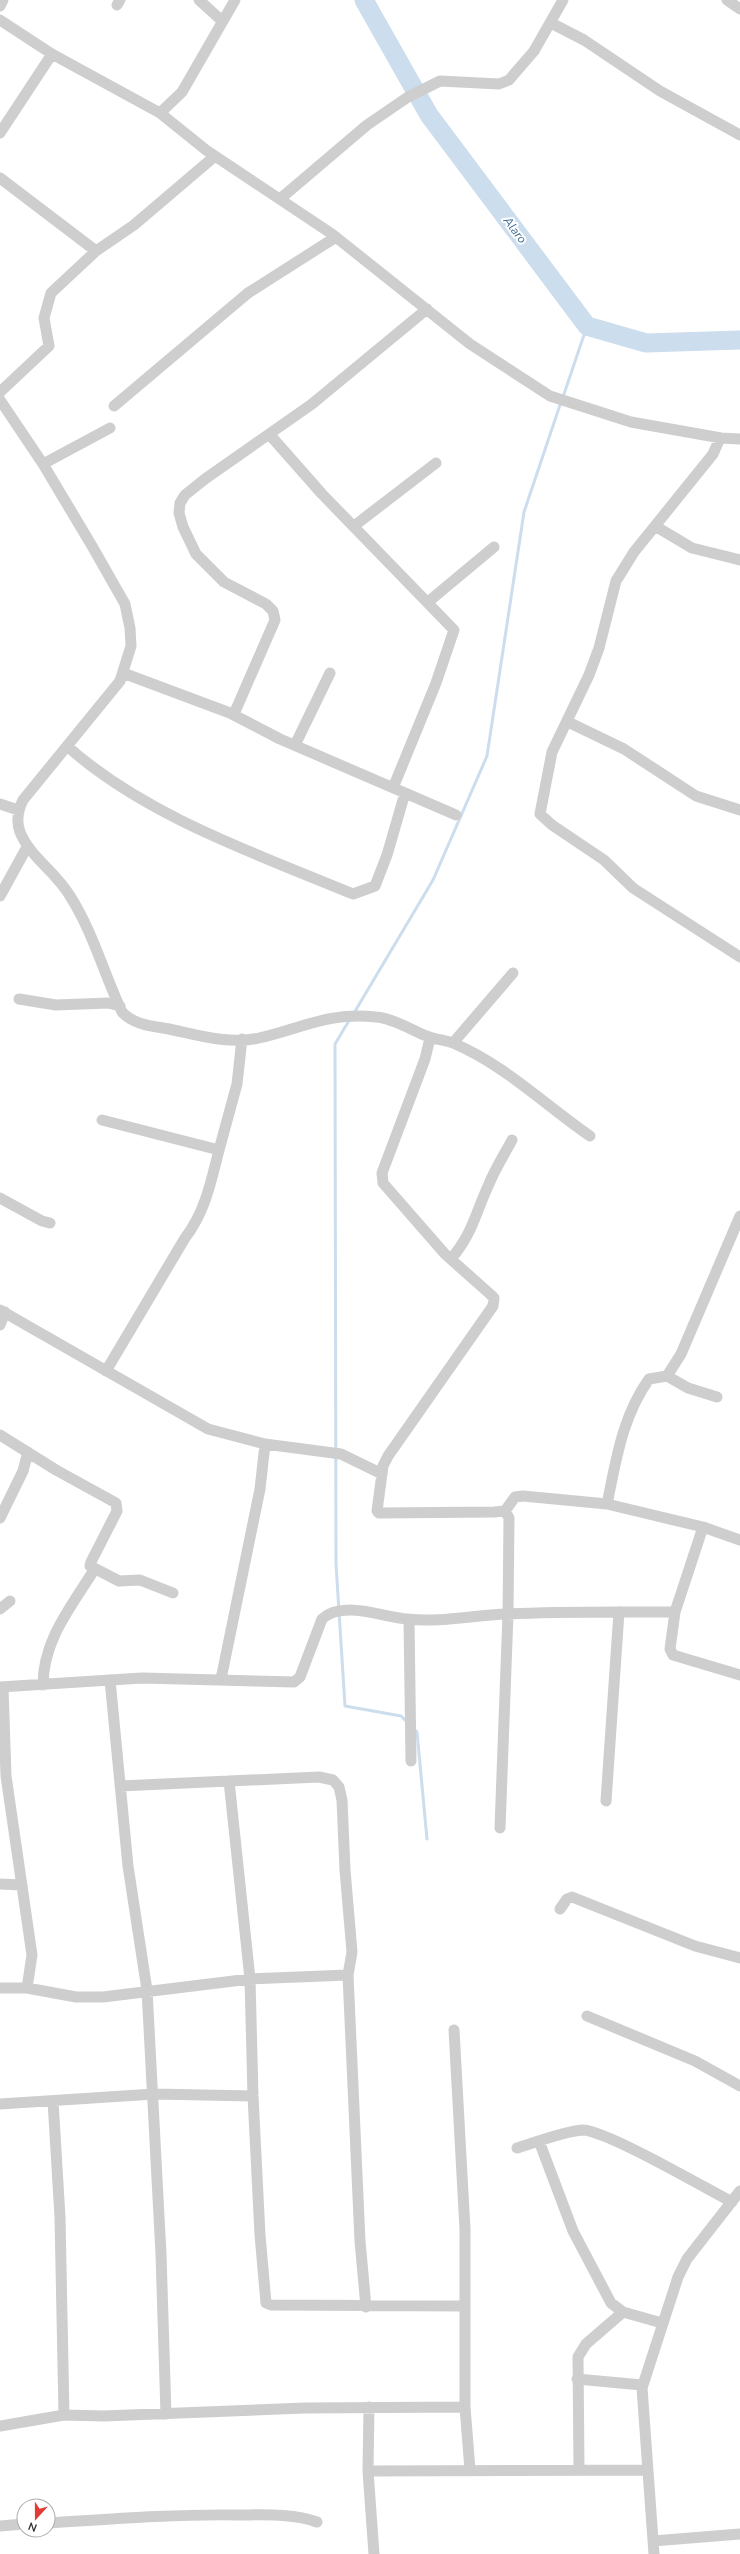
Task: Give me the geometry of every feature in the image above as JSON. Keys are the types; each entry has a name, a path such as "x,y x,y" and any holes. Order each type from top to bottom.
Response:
{"street":[{"path":"0,6 3,0"},
{"path":"199,0 221,20"},
{"path":"160,113 182,92 202,60 221,20 235,0"},
{"path":"280,199 367,125 408,97 440,81 499,84 509,80 534,51 563,0"},
{"path":"727,0 740,9"},
{"path":"0,20 52,54 160,113 215,156 336,237 470,344 550,396 631,422 720,438 740,439"},
{"path":"551,23 584,40 660,91 740,135"},
{"path":"0,133 52,54"},
{"path":"0,392 49,346 44,318 52,293 96,251 134,225 215,156"},
{"path":"0,178 96,251"},
{"path":"114,406 248,294 336,237"},
{"path":"234,714 275,620 273,611 266,604 224,582 196,554 183,527 179,513 180,504 185,495 205,479 270,435 312,404 426,309"},
{"path":"0,400 43,464 125,604 131,646 123,672 106,701 23,800 18,810 19,830 27,848 60,881 70,895 102,961 120,1006 128,1019 144,1025 203,1037 257,1039 323,1018 342,1016 378,1017 430,1038 453,1043 516,1080 590,1136"},
{"path":"43,464 110,428"},
{"path":"270,435 354,526 428,602 455,633 393,788"},
{"path":"720,438 713,454 634,552 616,581 600,648 568,722 552,752 540,814 552,825 604,860 633,888 740,957"},
{"path":"354,526 436,463"},
{"path":"655,526 692,548 740,560"},
{"path":"428,602 494,547"},
{"path":"123,672 234,714 295,745 456,815"},
{"path":"295,745 330,673"},
{"path":"568,722 624,749 696,796 740,810"},
{"path":"67,746 101,775 185,823 353,894 375,886 387,855 404,793"},
{"path":"0,804 18,810"},
{"path":"0,896 27,848"},
{"path":"453,1043 513,973"},
{"path":"19,999 56,1005 108,1003 120,1006"},
{"path":"430,1038 425,1059 382,1173 383,1183 451,1259 494,1298 493,1306 388,1456 382,1474 377,1511 382,1514 505,1510"},
{"path":"106,1371 185,1238 197,1223 204,1208 237,1084 242,1039"},
{"path":"102,1120 219,1150"},
{"path":"451,1259 465,1242 472,1229 488,1185 512,1140"},
{"path":"0,1198 42,1221 50,1223"},
{"path":"667,1376 680,1354 740,1216"},
{"path":"0,1325 3,1311 208,1429 265,1444 342,1454 382,1474"},
{"path":"607,1504 622,1433 636,1397 649,1379 667,1376 688,1388 717,1398"},
{"path":"0,1435 116,1503 117,1511 90,1562 90,1566 94,1570 119,1581 140,1580 173,1593"},
{"path":"221,1679 260,1489 265,1444"},
{"path":"0,1518 23,1471 28,1452"},
{"path":"505,1510 515,1496 607,1504 703,1527 740,1540"},
{"path":"500,1828 508,1614 509,1518 505,1510"},
{"path":"703,1527 675,1612 670,1649 673,1655 740,1675"},
{"path":"43,1685 43,1673 51,1638 94,1570"},
{"path":"0,1609 10,1601"},
{"path":"27,1988 32,1955 6,1776 1,1687 110,1680 221,1679 294,1682 300,1677 322,1619 330,1612 347,1610 409,1620 448,1620 508,1614 675,1612"},
{"path":"606,1801 619,1612"},
{"path":"409,1620 411,1762"},
{"path":"110,1680 128,1866 148,1990 154,2094 166,2414"},
{"path":"120,1786 319,1777 332,1780 339,1787 342,1800 345,1870 352,1952 352,1966 348,1974 360,2241 366,2307"},
{"path":"229,1781 250,1979 253,2096 260,2235 266,2302 271,2305 366,2307 464,2306"},
{"path":"0,1884 21,1885"},
{"path":"560,1909 567,1899 572,1897 695,1946 740,1958"},
{"path":"0,1988 27,1988 76,1998 102,1997 148,1990 250,1979 348,1974"},
{"path":"587,2016 695,2061 740,2086"},
{"path":"454,2030 465,2229 464,2306 466,2407 470,2470"},
{"path":"0,2104 154,2094 253,2096"},
{"path":"53,2101 60,2217 64,2415"},
{"path":"517,2148 581,2130 598,2134 732,2202"},
{"path":"539,2141 573,2231 608,2298 623,2312 662,2323"},
{"path":"654,2554 642,2385 678,2277 687,2259 740,2191"},
{"path":"580,2470 577,2379 578,2357 582,2350 623,2312"},
{"path":"577,2379 642,2385"},
{"path":"0,2426 64,2415 104,2416 369,2407 466,2407"},
{"path":"369,2407 368,2471 374,2554"},
{"path":"368,2471 648,2470"},
{"path":"56,2522 174,2514 258,2515 307,2519 317,2522"},
{"path":"0,2526 16,2525"},
{"path":"653,2541 740,2534"}],"waterway":[{"name":"Alaro","path":"364,0 429,115 587,326 646,343 740,340"},
{"path":"563,397 587,326"},
{"path":"354,1013 433,880 487,756 524,512 561,402"},
{"path":"350,1019 335,1044 336,1564 345,1706 401,1716 407,1722"},
{"path":"414,1729 417,1732 427,1839"}]}
